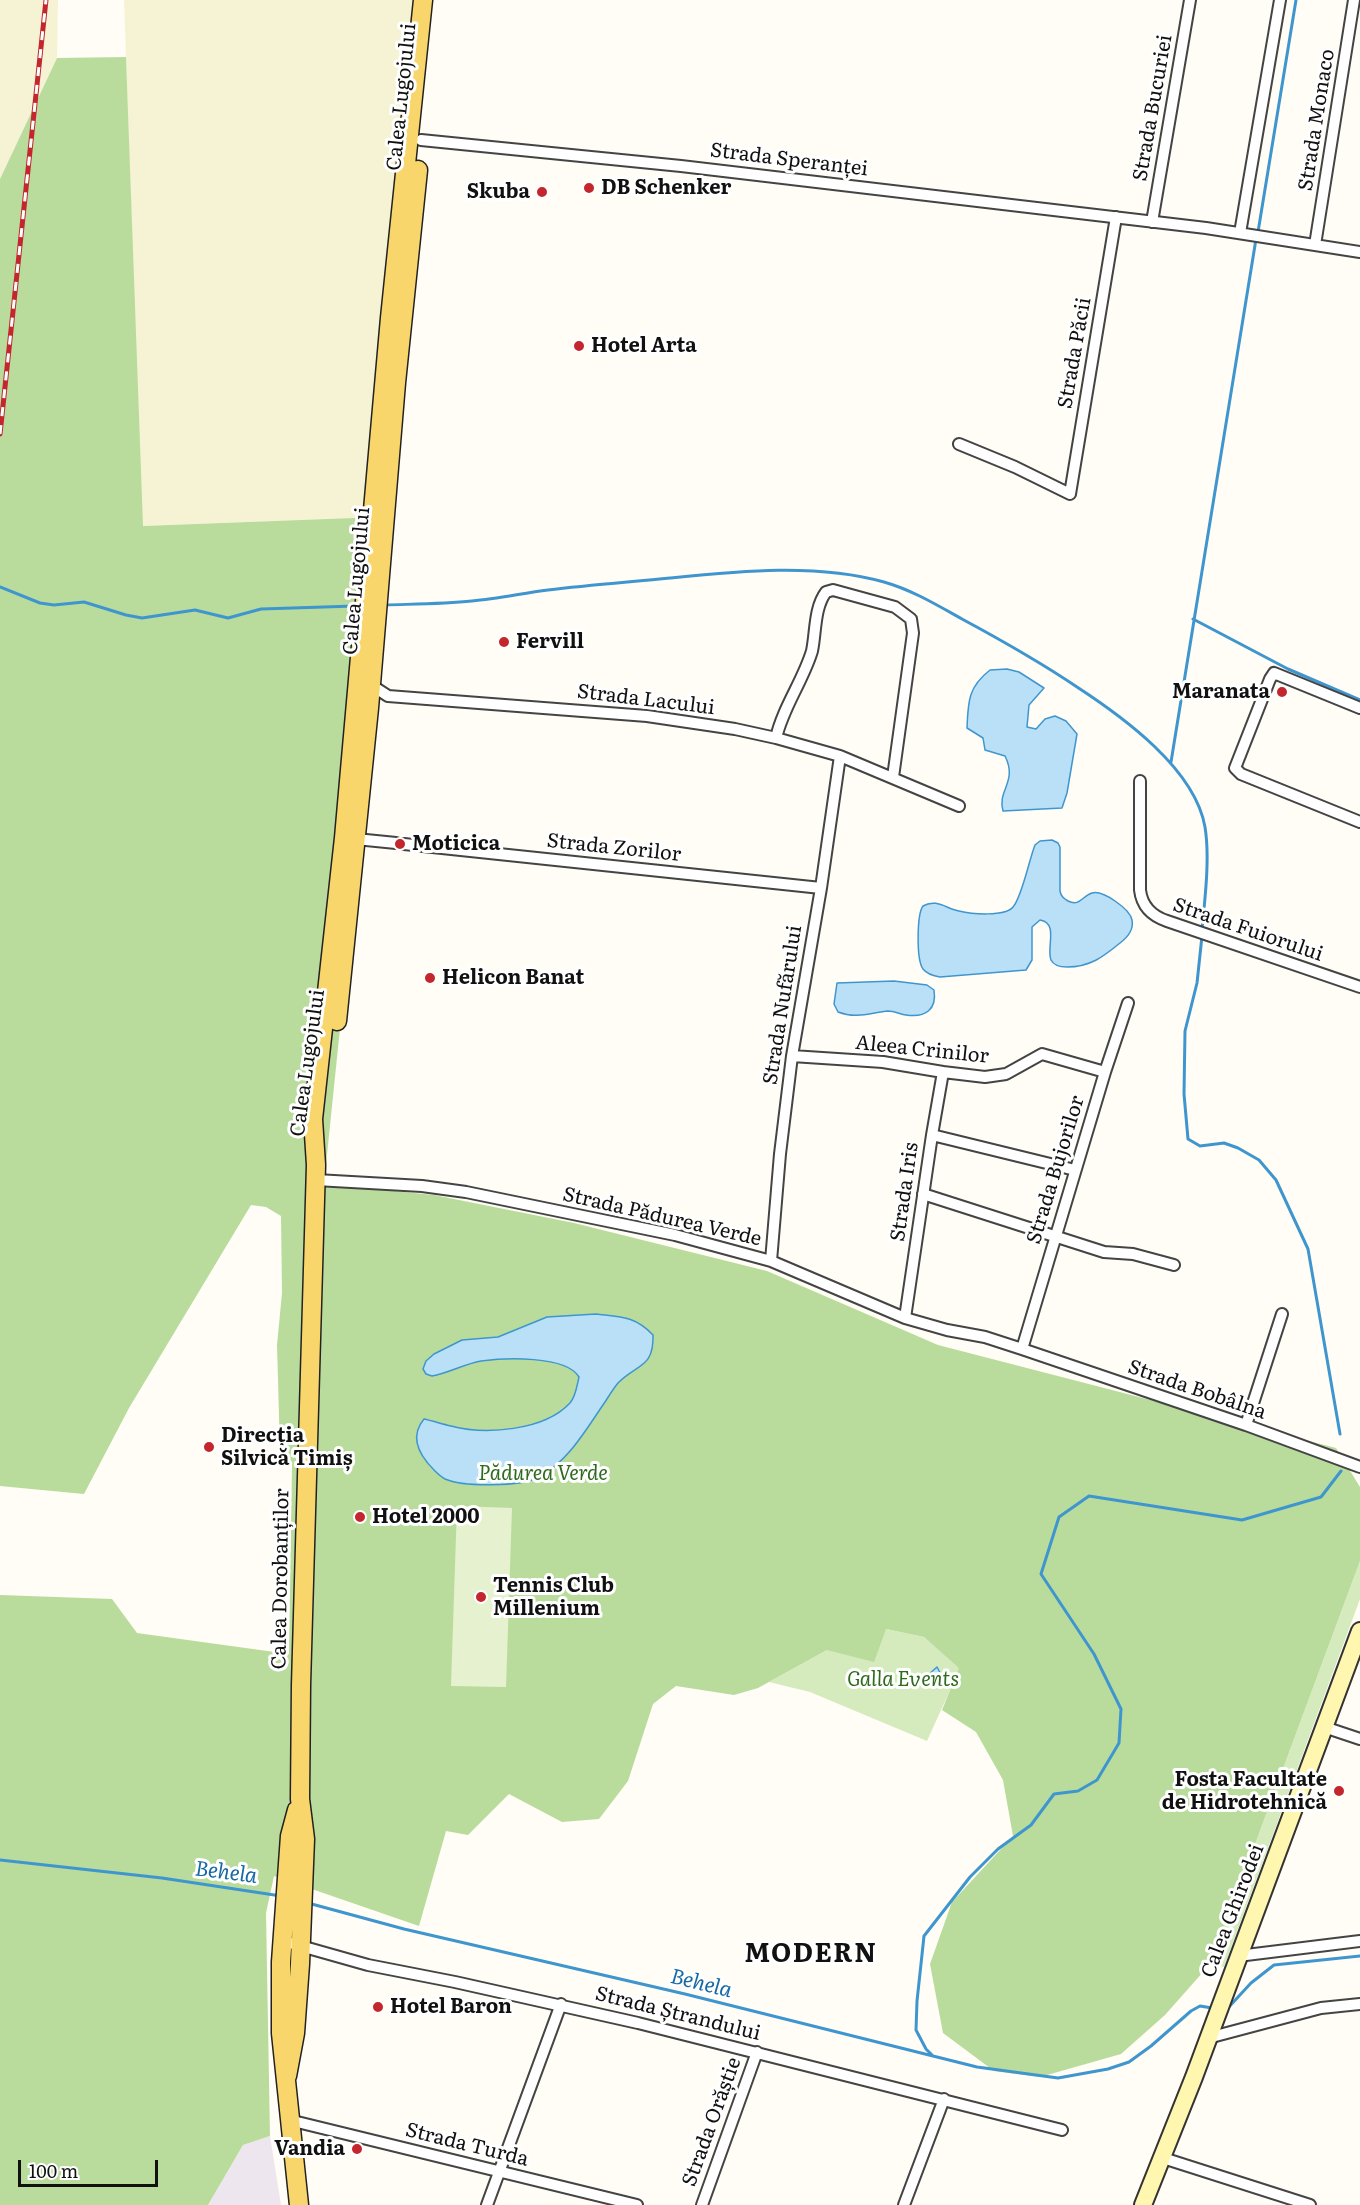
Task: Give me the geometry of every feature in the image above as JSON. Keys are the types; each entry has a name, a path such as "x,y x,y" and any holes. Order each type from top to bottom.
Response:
{"main road":[{"name":"Calea Lugojului","path":"316,1172 313,1119 344,838 388,341 423,0"},
{"name":"Calea Lugojului","path":"316,1172 325,1121 356,839 396,383 435,0"},
{"name":"Calea Dorobanților","path":"287,2076 295,2033 301,1946 294,1908 295,1887 290,1836 300,1799 306,1481 316,1172"},
{"name":"Calea Dorobanților","path":"294,1908 283,1941 281,2033 298,2205"}],"street":[{"name":"Strada Bucuriei","path":"1152,222 1190,0"},
{"path":"1240,233 1280,0"},
{"name":"Strada Monaco","path":"1315,245 1354,0"},
{"name":"Strada Speranței","path":"421,140 681,166 1116,217 1360,252"},
{"name":"Strada Păcii","path":"959,444 1015,467 1070,494 1116,217"},
{"path":"776,738 780,723 806,669 812,651 820,604 826,592 840,591 895,607 905,612 911,619 913,633 893,777"},
{"path":"1360,708 1274,673 1235,768 1241,774 1360,822"},
{"name":"Strada Lacului","path":"371,685 388,696 647,716 723,727 776,738 840,756 959,806"},
{"path":"369,708 388,696"},
{"name":"Strada Nufărului","path":"771,1262 780,1154 792,1056 821,888 840,756"},
{"name":"Strada Fuiorului","path":"1140,781 1141,898 1154,915 1360,987"},
{"name":"Strada Zorilor","path":"356,839 821,888"},
{"name":"Strada Bujorilor","path":"1022,1349 1105,1072 1128,1004"},
{"name":"Aleea Crinilor","path":"792,1056 883,1062 986,1077 1003,1075 1042,1054 1105,1072"},
{"name":"Strada Iris","path":"905,1318 943,1072"},
{"path":"932,1135 1075,1170"},
{"name":"Strada Pădurea Verde","path":"316,1172 486,1195 675,1235 771,1262 905,1318 947,1330 985,1337 1022,1349"},
{"path":"923,1194 1104,1252 1133,1254 1174,1265"},
{"path":"1246,1425 1281,1314"},
{"name":"Strada Bobâlna","path":"1022,1349 1246,1425 1360,1467"},
{"name":"Calea Ghirodei","path":"1143,2205 1360,1631"},
{"path":"1324,1726 1360,1739"},
{"name":"Strada Ștrandului","path":"283,1941 368,1965 561,2004 1062,2130"},
{"path":"1238,1956 1360,1941"},
{"path":"487,2205 561,2004"},
{"path":"1208,2038 1321,2008 1360,2004"},
{"name":"Strada Orăștie","path":"702,2205 757,2052"},
{"path":"904,2205 944,2099"},
{"name":"Strada Turda","path":"289,2120 637,2205"},
{"path":"1162,2158 1310,2205"}],"shaded area":[{"path":"0,0 58,0 57,58 0,179"},
{"path":"124,0 429,0 379,517 142,526"},
{"path":"270,2136 281,2205 208,2205 243,2145"}],"green space":[{"name":"Pădurea Verde","path":"126,57 143,526 379,517 384,600 324,1184 434,1195 574,1223 767,1271 938,1345 1336,1448 1360,1487 1360,1561 1211,1963 1165,2015 1121,2054 1040,2077 994,2071 943,2033 930,1964 952,1902 1013,1836 1003,1780 976,1732 942,1710 959,1668 924,1637 886,1629 874,1662 827,1650 758,1688 734,1695 676,1686 653,1704 628,1781 599,1819 562,1822 509,1794 468,1835 446,1831 419,1926 274,1876 266,1913 270,2136 243,2145 208,2205 0,2205 0,1595 112,1599 137,1633 289,1654 292,1465 280,1451 277,1345 282,1293 281,1216 266,1207 251,1205 129,1408 84,1494 0,1486 0,179 57,58"},
{"name":"Tennis Club Millenium","path":"457,1506 512,1508 506,1687 451,1686"},
{"path":"1360,1561 1360,1599 1224,1967 1211,1963"},
{"name":"Galla Events","path":"886,1629 924,1637 960,1668 927,1741 810,1692 769,1682 827,1650"}],"water":[{"path":"1007,669 1019,672 1044,688 1029,705 1027,727 1036,729 1045,719 1055,716 1066,721 1077,734 1067,793 1062,808 1003,811 1003,797 1009,773 1005,756 985,750 983,738 967,728 969,703 977,683 990,670"},
{"path":"1052,840 1060,847 1062,897 1075,903 1089,894 1097,893 1115,901 1132,920 1130,933 1126,938 1108,953 1089,963 1075,967 1060,966 1051,960 1049,926 1040,920 1032,927 1032,960 1026,970 940,977 930,975 925,971 921,964 918,947 919,918 923,906 932,903 979,914 1009,910 1019,895 1035,845 1040,841"},
{"path":"894,981 927,985 934,990 934,1002 929,1011 913,1016 892,1011 857,1015 838,1012 834,1004 837,983"},
{"path":"596,1314 627,1318 640,1324 653,1335 653,1346 647,1360 618,1383 584,1433 559,1463 531,1480 519,1483 478,1485 453,1482 444,1478 424,1459 418,1446 417,1433 424,1419 465,1429 480,1430 530,1425 545,1420 570,1403 579,1377 572,1370 548,1361 519,1359 481,1361 432,1376 426,1374 423,1369 426,1361 434,1354 462,1340 498,1337 547,1317"},
{"path":"937,1667 945,1682 931,1686 927,1676"}],"waterway":[{"path":"1258,232 1296,0"},
{"path":"1171,762 1256,239"},
{"path":"385,605 461,602 539,591 723,573 778,570 832,572 884,582 904,589 934,603 1035,660 1095,699 1135,729 1172,765 1199,806 1205,827 1207,865 1202,929"},
{"path":"0,587 40,603 54,605 84,602 142,618 195,610 228,618 261,609 355,606"},
{"path":"1193,619 1288,669 1360,700"},
{"path":"1202,936 1197,983 1185,1031 1184,1094 1188,1139 1200,1146 1224,1143 1238,1148 1259,1160 1276,1180 1308,1249 1340,1434"},
{"path":"933,2056 926,2049 916,2030 924,1936 970,1877 998,1849 1031,1825 1054,1794 1078,1791 1097,1780 1119,1743 1121,1709 1094,1654 1041,1574 1059,1517 1089,1496 1242,1520 1321,1497 1341,1471"},
{"name":"Behela","path":"0,1860 162,1878 281,1896"},
{"name":"Behela","path":"308,1903 404,1929 685,1994 977,2067 1058,2078 1108,2069 1129,2062 1191,2011 1200,2006 1212,2008"},
{"name":"Behela","path":"1227,2009 1251,1983 1274,1965 1360,1956"}],"railway":[{"path":"0,434 46,0"}],"place":[{"name":"DB Schenker","path":"589,188"},
{"name":"Skuba","path":"542,192"},
{"name":"Hotel Arta","path":"579,346"},
{"name":"Fervill","path":"504,642"},
{"name":"Maranata","path":"1282,692"},
{"name":"Moticica","path":"400,844"},
{"name":"Helicon Banat","path":"430,978"},
{"name":"Direcția Silvică Timiș","path":"209,1447"},
{"name":"Hotel 2000","path":"360,1517"},
{"name":"Tennis Club Millenium","path":"481,1597"},
{"name":"Fosta Facultate de Hidrotehnică","path":"1339,1791"},
{"name":"Hotel Baron","path":"378,2007"},
{"name":"Vandia","path":"357,2149"}],"district":[{"name":"MODERN","path":"811,1954"}]}
